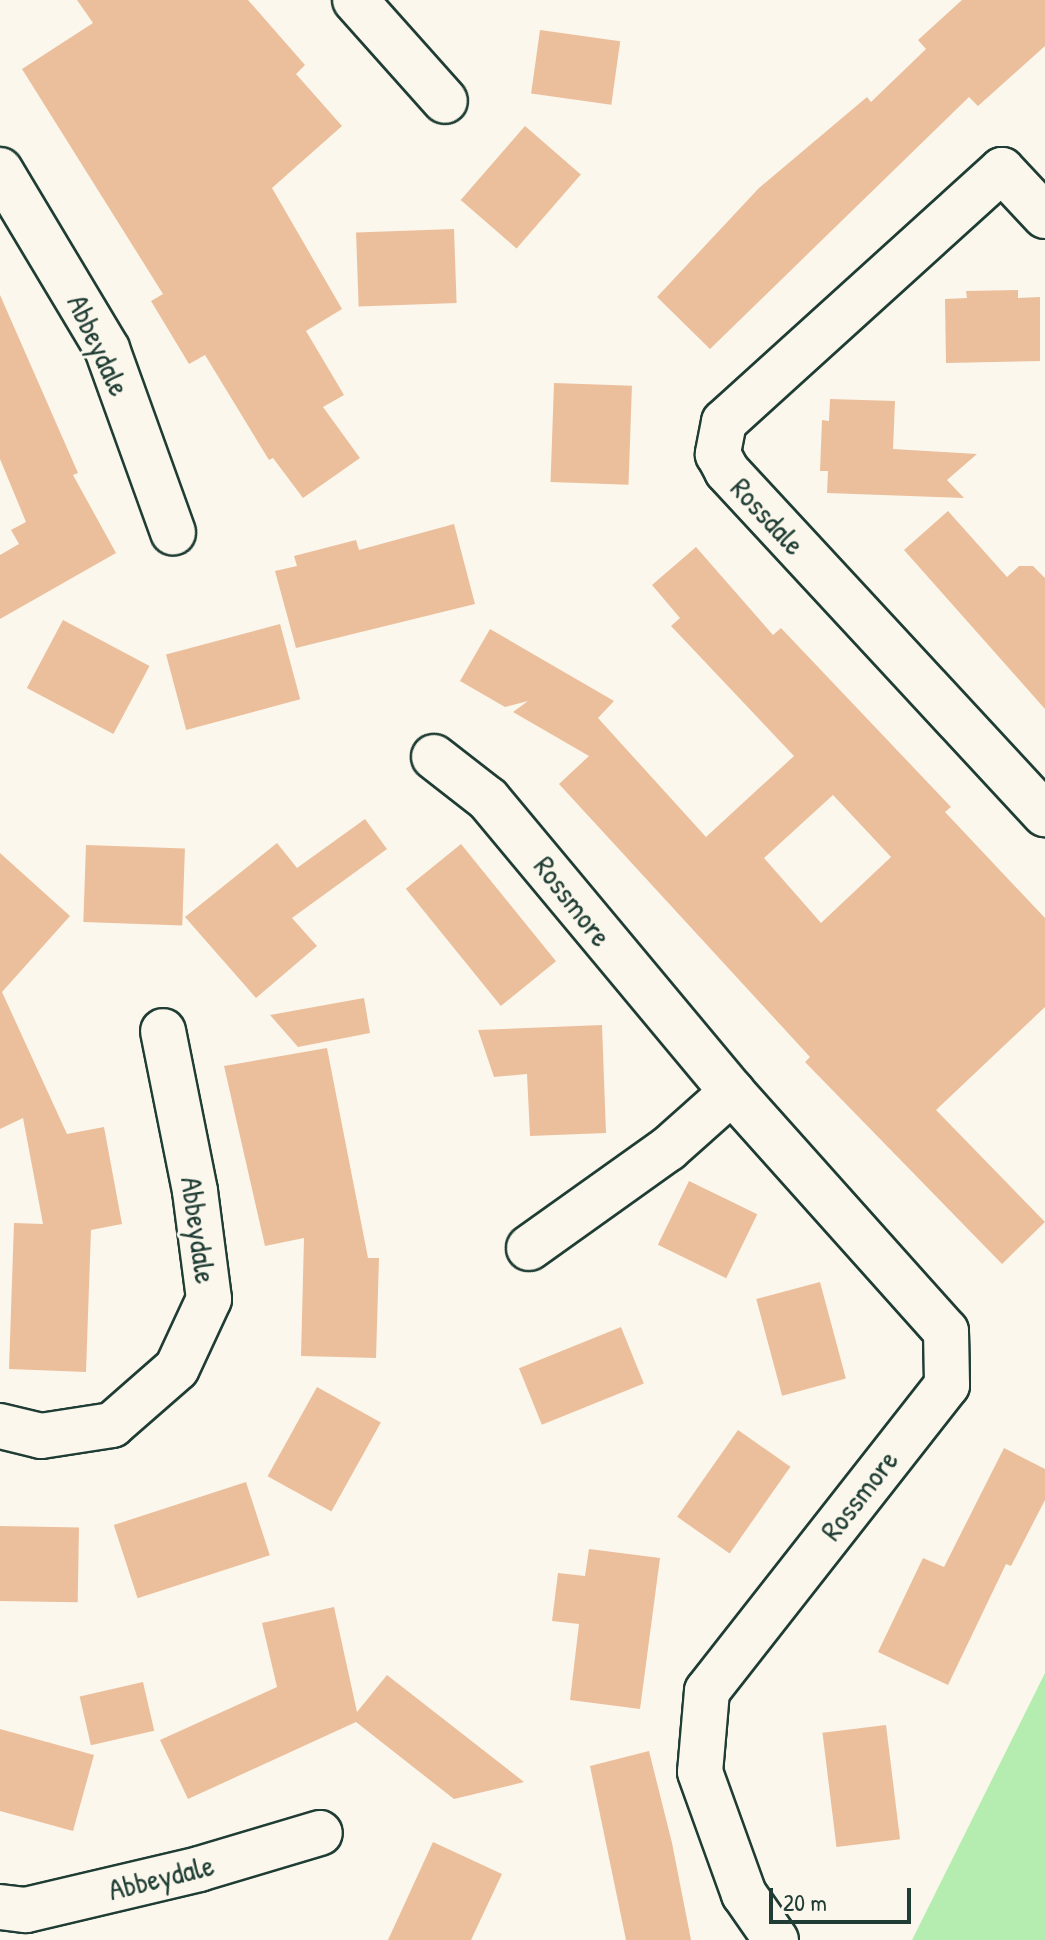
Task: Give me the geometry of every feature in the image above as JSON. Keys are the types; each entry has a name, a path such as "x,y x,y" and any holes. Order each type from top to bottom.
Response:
{"street":[{"path":"355,0 445,101"},
{"name":"Abbeydale","path":"0,170 107,349 173,532"},
{"name":"Rossdale","path":"1045,216 1002,170 724,422 718,454 727,471 1045,814"},
{"name":"Rossmore","path":"434,757 488,799 732,1092 946,1331 947,1385 707,1691 700,1772 744,1894 776,1940"},
{"name":"Abbeydale","path":"0,1426 41,1436 112,1425 177,1368 209,1299 195,1191 163,1031"},
{"path":"529,1248 668,1149 732,1092"},
{"name":"Abbeydale","path":"0,1907 26,1910 199,1869 320,1833"}],"green space":[{"path":"1045,1673 1045,1940 912,1940"}],"building":[{"path":"77,0 248,0 305,65 296,74 342,126 272,188 342,309 306,331 344,395 323,407 360,458 303,498 273,458 269,460 205,355 189,364 151,301 163,294 22,69 93,23"},
{"path":"962,0 1045,0 1045,46 978,106 969,97 710,349 657,297 759,188 867,97 871,102 926,49 918,40"},
{"path":"540,30 620,41 611,105 531,93"},
{"path":"525,126 581,175 517,249 461,200"},
{"path":"454,229 457,303 359,306 356,232"},
{"path":"1018,290 1018,298 1040,297 1040,361 946,363 945,299 967,298 966,291"},
{"path":"0,295 78,473 73,475 116,553 0,619 0,555 19,544 11,530 26,522 0,459"},
{"path":"554,383 632,386 628,485 551,482"},
{"path":"830,399 895,401 893,449 977,454 947,480 964,498 827,493 828,471 820,471 822,420 829,421"},
{"path":"948,511 1007,577 1019,566 1033,566 1045,578 1045,709 904,550"},
{"path":"454,524 475,604 296,648 275,571 297,566 294,556 356,540 359,550"},
{"path":"696,547 773,635 781,628 951,807 945,812 1045,918 1045,1007 936,1110 1045,1222 1002,1264 805,1062 810,1057 559,784 589,756 513,712 528,701 505,707 460,681 490,629 614,701 598,718 706,837 794,756 671,626 680,618 652,585","holes":["833,795 891,857 821,923 764,858"]},
{"path":"63,620 150,666 113,734 27,688"},
{"path":"280,624 300,699 186,730 166,655"},
{"path":"365,819 387,849 292,918 317,946 256,998 185,917 277,843 297,868"},
{"path":"461,844 556,961 501,1006 406,889"},
{"path":"86,845 185,848 182,925 83,922"},
{"path":"0,853 70,916 2,992 67,1134 104,1127 122,1224 91,1230 86,1372 9,1369 14,1223 43,1224 23,1118 0,1129"},
{"path":"364,998 370,1033 298,1047 270,1015"},
{"path":"602,1025 606,1133 530,1136 527,1074 494,1077 478,1030"},
{"path":"327,1048 368,1258 379,1258 376,1358 301,1356 304,1238 265,1246 224,1066"},
{"path":"689,1181 757,1214 726,1278 658,1245"},
{"path":"820,1282 846,1379 782,1396 756,1299"},
{"path":"621,1327 644,1384 542,1425 519,1368"},
{"path":"317,1387 381,1422 331,1512 268,1476"},
{"path":"738,1430 790,1467 730,1554 677,1517"},
{"path":"1004,1448 1045,1469 1045,1500 1011,1566 1006,1564 948,1685 878,1652 923,1558 944,1567"},
{"path":"246,1482 270,1555 138,1598 114,1525"},
{"path":"0,1526 79,1527 78,1602 0,1601"},
{"path":"589,1549 660,1558 640,1709 570,1700 579,1624 552,1621 558,1573 585,1576"},
{"path":"334,1607 357,1712 387,1675 524,1782 454,1799 356,1722 188,1799 160,1740 277,1687 262,1623"},
{"path":"143,1682 154,1731 91,1745 80,1697"},
{"path":"886,1725 900,1839 836,1847 822,1733"},
{"path":"0,1729 94,1755 73,1831 0,1811"},
{"path":"649,1751 672,1843 691,1940 626,1940 590,1766"},
{"path":"433,1842 502,1874 471,1940 388,1940"}]}
